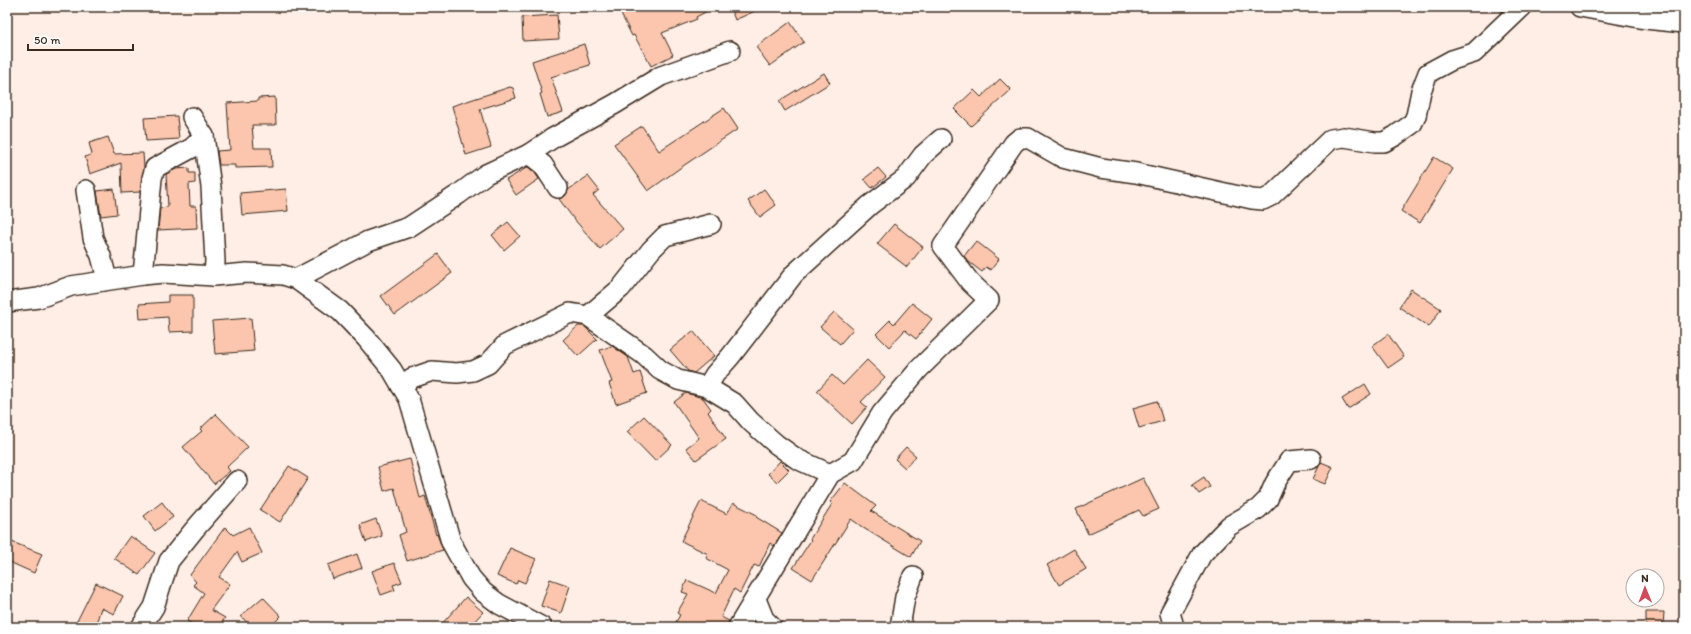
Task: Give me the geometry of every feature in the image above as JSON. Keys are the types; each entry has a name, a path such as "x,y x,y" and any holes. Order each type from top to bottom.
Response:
{"street":[{"path":"738,627 830,474 853,461 882,412 920,369 989,300 970,282 944,246 1014,143 1020,138 1028,138 1063,158 1101,168 1136,173 1263,200 1271,196 1332,140 1344,137 1384,142 1412,124 1416,116 1421,91 1428,73 1452,60 1474,53 1522,7"},
{"path":"1580,7 1645,19 1684,23"},
{"path":"296,279 368,241 409,227 460,194 486,174 529,154 553,138 615,104 661,76 730,51"},
{"path":"192,117 204,136 211,187 214,276"},
{"path":"143,274 152,178 155,168 192,148 204,136"},
{"path":"707,387 794,274 870,205 906,178 923,155 941,139"},
{"path":"529,154 543,165 558,188"},
{"path":"86,190 93,238 101,256 107,279 103,280"},
{"path":"588,316 621,288 651,250 665,236 711,224"},
{"path":"7,302 39,298 71,286 143,274 163,273 214,276 247,273 283,275 296,279 340,311 366,338 392,370 409,399 451,542 471,578 483,592 500,604 542,627"},
{"path":"401,386 412,378 432,371 457,373 473,371 488,364 505,345 570,313 588,316 644,355 660,370 678,380 707,387 734,404 751,422 776,444 797,459 830,474"},
{"path":"1172,627 1173,623 1170,613 1202,554 1230,526 1258,509 1268,500 1274,483 1289,461 1311,459"},
{"path":"141,627 154,607 169,561 237,481"},
{"path":"900,627 905,597 913,576"},
{"path":"756,599 764,619 772,627"}],"building":[{"path":"634,7 715,7 696,17 697,19 662,33 673,55 651,66 634,35 632,36 621,14"},
{"path":"730,7 764,7 735,20"},
{"path":"557,15 559,39 523,41 522,17"},
{"path":"790,22 804,42 770,66 756,47"},
{"path":"584,44 590,65 551,77 563,112 547,117 540,94 542,93 532,61"},
{"path":"824,73 830,83 785,111 779,101"},
{"path":"1000,79 1011,90 971,126 954,109 974,90 981,97"},
{"path":"510,87 513,88 516,98 480,109 491,147 466,155 452,106"},
{"path":"275,97 276,125 252,125 254,148 271,148 272,167 235,168 235,165 219,165 217,151 230,150 227,103 258,101 258,98"},
{"path":"724,108 738,129 648,191 614,144 642,126 659,151"},
{"path":"177,116 179,139 146,141 144,118"},
{"path":"108,137 114,154 143,153 144,167 140,192 122,193 121,163 90,174 85,157 92,154 89,143"},
{"path":"1434,157 1453,169 1420,223 1401,211"},
{"path":"528,167 539,179 516,195 506,180"},
{"path":"189,168 189,173 195,173 195,183 189,184 190,206 196,206 197,228 158,230 160,208 168,207 166,174 176,169"},
{"path":"878,168 886,177 872,188 864,179"},
{"path":"588,176 599,190 593,195 623,229 600,249 573,218 559,199 564,197 568,190"},
{"path":"114,189 117,214 101,216 97,191"},
{"path":"286,189 288,211 242,215 240,193"},
{"path":"764,189 776,205 760,217 748,201"},
{"path":"508,222 520,236 504,250 492,235"},
{"path":"894,224 923,247 907,267 877,244"},
{"path":"976,241 999,259 991,270 986,267 982,272 964,256"},
{"path":"438,254 452,273 395,315 381,296"},
{"path":"1411,289 1441,309 1429,327 1399,307"},
{"path":"168,295 193,295 193,331 169,332 168,317 140,319 139,304 168,302"},
{"path":"912,303 932,319 916,339 905,330 889,347 876,334 890,320 894,324"},
{"path":"834,312 853,329 840,344 820,327"},
{"path":"251,318 254,351 215,354 212,321"},
{"path":"578,326 584,326 597,339 578,356 563,340"},
{"path":"693,331 714,356 694,373 688,371 670,350"},
{"path":"1388,334 1404,357 1388,368 1372,346"},
{"path":"612,346 628,357 634,374 640,372 647,393 616,404 609,383 612,382 600,350"},
{"path":"867,360 885,377 861,402 867,407 852,424 817,391 832,375 843,385"},
{"path":"1365,384 1371,394 1348,409 1342,399"},
{"path":"686,393 703,398 711,409 708,412 726,439 696,460 686,448 699,438 674,402"},
{"path":"1157,401 1163,421 1139,428 1133,408"},
{"path":"216,414 248,447 227,467 230,471 214,484 183,447 202,431 200,429"},
{"path":"644,416 672,445 655,461 627,432"},
{"path":"906,447 916,456 905,468 895,459"},
{"path":"410,459 420,498 425,496 436,535 437,534 443,550 407,561 399,535 406,532 394,488 384,491 378,467"},
{"path":"780,461 789,470 777,482 768,474"},
{"path":"1321,462 1333,467 1325,484 1313,479"},
{"path":"289,466 308,478 280,522 260,510"},
{"path":"1204,477 1210,487 1199,494 1192,485"},
{"path":"1143,478 1159,509 1143,516 1139,510 1088,534 1076,509"},
{"path":"845,483 876,506 871,511 920,541 911,557 851,519 812,580 793,568 832,504 830,502"},
{"path":"701,501 727,514 733,503 757,515 756,517 782,533 774,546 770,543 759,567 754,565 740,593 734,589 721,617 729,621 727,627 673,627 680,615 677,613 688,594 682,592 687,580 716,593 728,570 706,558 708,554 681,541"},
{"path":"162,502 173,517 155,531 144,516"},
{"path":"376,519 382,536 366,542 360,525"},
{"path":"225,527 233,535 249,527 262,553 242,562 237,552 219,577 230,584 211,610 225,618 219,627 197,627 187,621 204,593 193,585 196,582 190,575"},
{"path":"130,536 155,553 139,575 114,558"},
{"path":"7,540 42,554 34,573 7,561"},
{"path":"510,548 536,559 525,583 518,580 516,584 497,576"},
{"path":"1074,549 1086,569 1059,585 1047,565"},
{"path":"357,554 362,568 333,579 328,565"},
{"path":"394,563 402,582 393,585 395,590 381,595 372,571"},
{"path":"550,579 570,586 561,613 541,606"},
{"path":"96,583 123,596 114,614 101,608 95,627 74,627"},
{"path":"263,597 281,616 270,627 251,627 241,616"},
{"path":"466,597 483,612 469,627 439,627"},
{"path":"1646,612 1664,612 1663,627 1646,627"}]}
